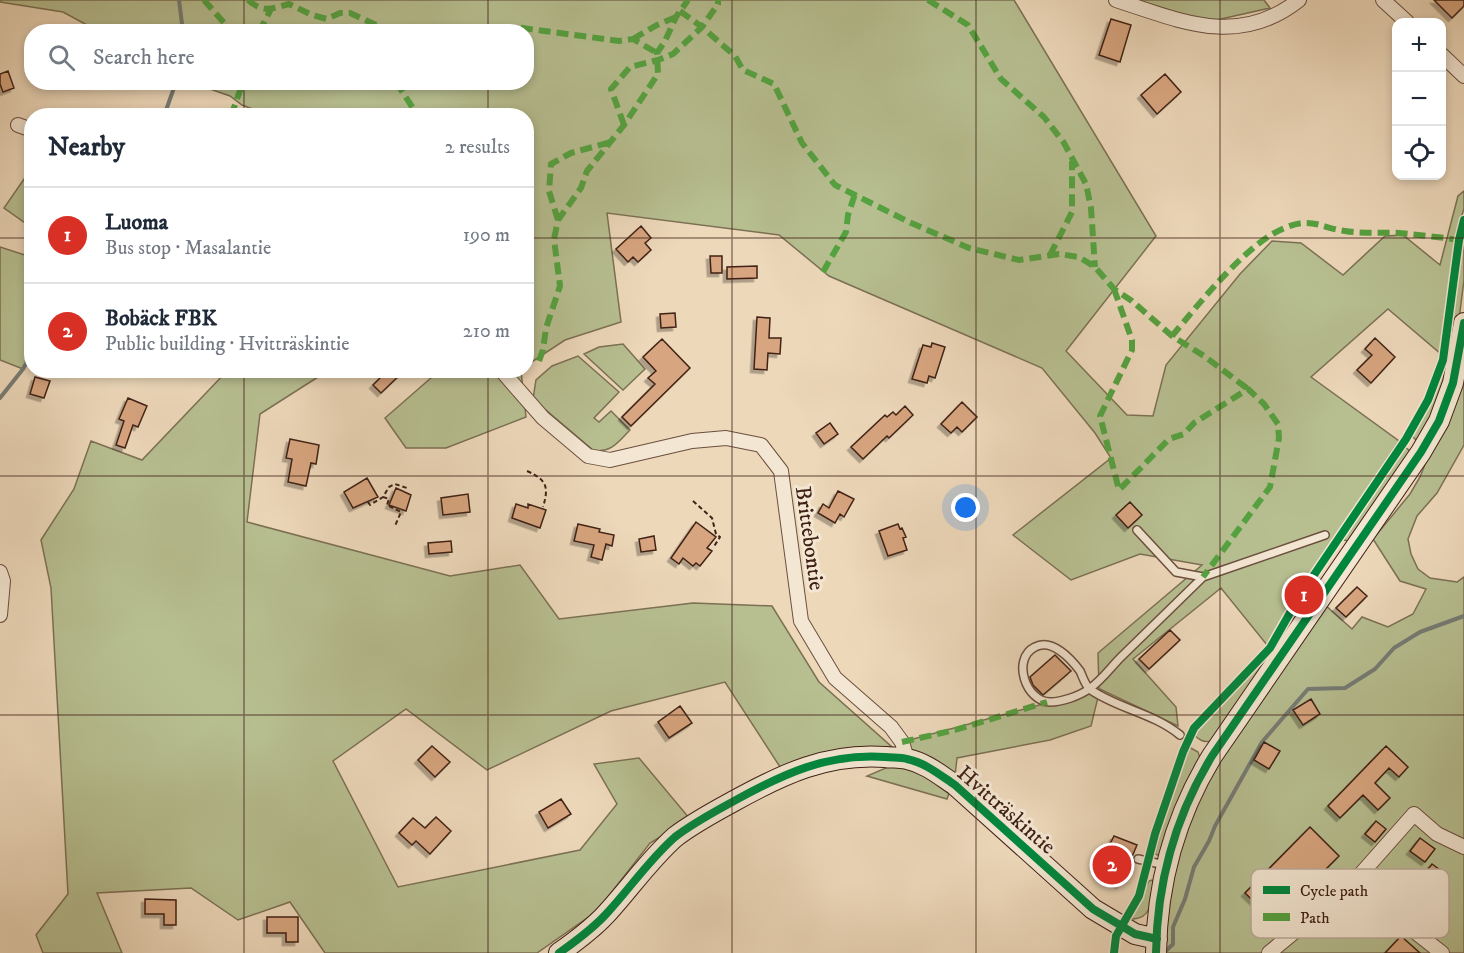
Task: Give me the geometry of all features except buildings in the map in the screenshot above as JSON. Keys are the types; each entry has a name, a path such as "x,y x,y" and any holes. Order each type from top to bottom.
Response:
{"street":[{"path":"1116,0 1191,24 1226,27 1254,23 1290,7 1299,0"},
{"path":"1383,0 1403,18"},
{"path":"1446,59 1464,76"},
{"path":"18,125 24,127"},
{"path":"1156,946 1157,921 1167,866 1175,834 1194,788 1209,762 1313,608 1421,452 1439,421 1453,383 1464,322"},
{"name":"Brittebontie","path":"508,378 543,418 588,456 610,460 692,441 726,438 761,445 781,471 801,621 835,678 891,727 902,742 907,759"},
{"path":"0,572 3,581 0,615"},
{"name":"Hvitträskintie","path":"559,953 582,937 606,915 655,858 676,837 700,820 776,778 806,766 834,759 863,756 907,759 930,768 955,785 1093,909 1156,946"},
{"path":"1366,869 1414,814 1437,834 1464,847"},
{"path":"1269,953 1287,938"},
{"path":"1423,938 1442,953"}],"lane":[{"path":"1137,530 1176,572 1203,577"},
{"path":"1180,735 1167,724 1089,689 1080,671 1067,656 1055,648 1044,645 1035,647 1028,653 1023,675 1027,686 1035,696 1047,702 1063,700 1089,689 1203,577 1325,535"},
{"path":"1138,859 1167,866"}],"path":[{"path":"527,471 544,482 547,491 543,507"},
{"path":"368,502 370,505 383,497 389,487 395,483 407,488"},
{"path":"383,497 389,500 387,505 401,512 395,526"},
{"path":"693,501 712,518 716,534 720,537 713,548"}],"green space":[{"path":"0,0 1014,0 1156,236 1066,351 1127,415 1153,416 1166,365 1240,274 1272,241 1301,243 1343,275 1385,236 1403,235 1440,265 1458,196 1464,191 1464,209 1456,233 1441,354 1388,309 1311,377 1399,441 1293,599 1267,645 1221,588 1133,659 1176,707 1178,726 1100,689 1091,726 1050,740 957,758 955,776 947,799 867,776 907,759 902,742 1099,689 1098,653 1202,565 1140,554 1071,580 1013,535 1111,458 1095,433 1042,368 829,276 779,235 607,213 621,322 565,340 534,360 534,108 250,108 230,96 213,90 534,90 534,24 85,24 63,12 0,2"},
{"path":"1141,0 1264,0 1270,8 1212,21 1143,5"},
{"path":"24,179 24,222 4,208"},
{"path":"0,247 24,255 24,367 23,369 0,360"},
{"path":"1461,247 1464,247 1464,280 1455,350 1449,352 1447,350"},
{"path":"623,344 645,369 623,390 584,354 599,347"},
{"path":"578,356 619,392 594,418 599,422 611,411 630,430 614,446 605,450 593,450 533,399 536,380 552,366"},
{"path":"1445,367 1449,368 1435,411 1420,439 1416,440 1413,432 1427,410"},
{"path":"1464,367 1464,445 1437,493 1417,516 1408,539 1411,554 1418,569 1430,578 1457,582 1464,577 1464,953 1163,953 1175,859 1198,793 1325,605 1352,629 1362,617 1388,627 1413,614 1426,589 1400,581 1373,539 1410,494 1420,477"},
{"path":"220,378 316,378 260,414 247,522 450,576 520,565 559,619 693,603 772,606 819,682 892,747 852,750 782,770 725,682 611,711 487,770 406,709 333,761 398,887 580,850 617,804 594,764 639,758 690,819 650,843 597,911 537,953 325,953 290,902 238,920 191,888 97,893 122,953 43,953 36,935 68,894 51,588 41,540 74,489 91,441 142,460"},
{"path":"431,378 522,378 526,417 446,448 406,448 385,418"},
{"path":"1405,447 1410,451 1348,541 1344,540 1400,449"},
{"path":"1302,599 1304,600 1296,621 1211,741 1200,740 1195,736 1196,729 1273,647 1290,615"},
{"path":"1189,747 1198,752 1200,758 1161,856 1155,854 1162,823 1184,752"},
{"path":"1149,881 1154,882 1153,894 1148,911 1140,918 1133,919 1131,915"}],"waterway":[{"path":"179,0 182,24"},
{"path":"167,108 173,90"},
{"path":"0,398 24,367"},
{"path":"1165,952 1173,944 1173,927 1185,899 1194,867 1215,826 1262,742 1308,689 1345,688 1375,669 1394,648 1420,632 1464,616"}],"marked path":[{"path":"204,0 225,24"},
{"path":"248,0 258,7 267,9 289,4 327,19 340,13 350,13 374,24"},
{"path":"539,361 546,328 560,286 554,239 558,220 581,188 587,171 624,125 658,74 657,53 688,0"},
{"path":"624,125 611,89 630,67 673,54 702,27 718,4 718,0"},
{"path":"928,0 968,25 1001,79 1044,117 1064,143 1086,184 1091,208 1095,267"},
{"path":"263,24 271,9"},
{"path":"680,11 735,56 743,70 774,84 802,143 835,185 909,222 969,248 1019,260 1059,254 1079,257 1095,267 1114,289 1132,301 1172,336 1204,356 1248,389"},
{"path":"633,39 676,17"},
{"path":"534,30 619,41 633,39 657,53"},
{"path":"234,108 240,90"},
{"path":"401,90 413,108"},
{"path":"558,220 549,191 551,164 571,153 611,142"},
{"path":"1050,255 1072,212 1072,161"},
{"path":"823,272 846,232 848,215 855,194"},
{"path":"1172,336 1241,259 1256,245 1287,227 1310,223 1352,232 1399,233 1459,240"},
{"path":"1114,289 1132,340 1132,350 1100,416 1119,490 1169,439 1184,434 1194,423 1248,389 1264,404 1278,424 1279,438 1270,487 1203,577"},
{"path":"902,742 955,730 1047,702"}],"cycle path":[{"path":"1114,953 1116,936 1139,896 1155,834 1183,752 1194,728 1270,648 1299,597 1406,439 1428,400 1443,360 1459,240 1464,220"},
{"path":"1156,953 1160,901 1171,850 1199,779 1212,756 1421,452 1439,421 1453,383 1464,323"},
{"path":"559,953 597,923 657,855 689,827 752,791 788,774 825,762 864,757 904,758 932,770 955,785 1093,909 1135,934 1157,939"}],"place":[{"name":"Luoma","path":"1304,595"},
{"name":"Bobäck FBK","path":"1112,865"}]}
